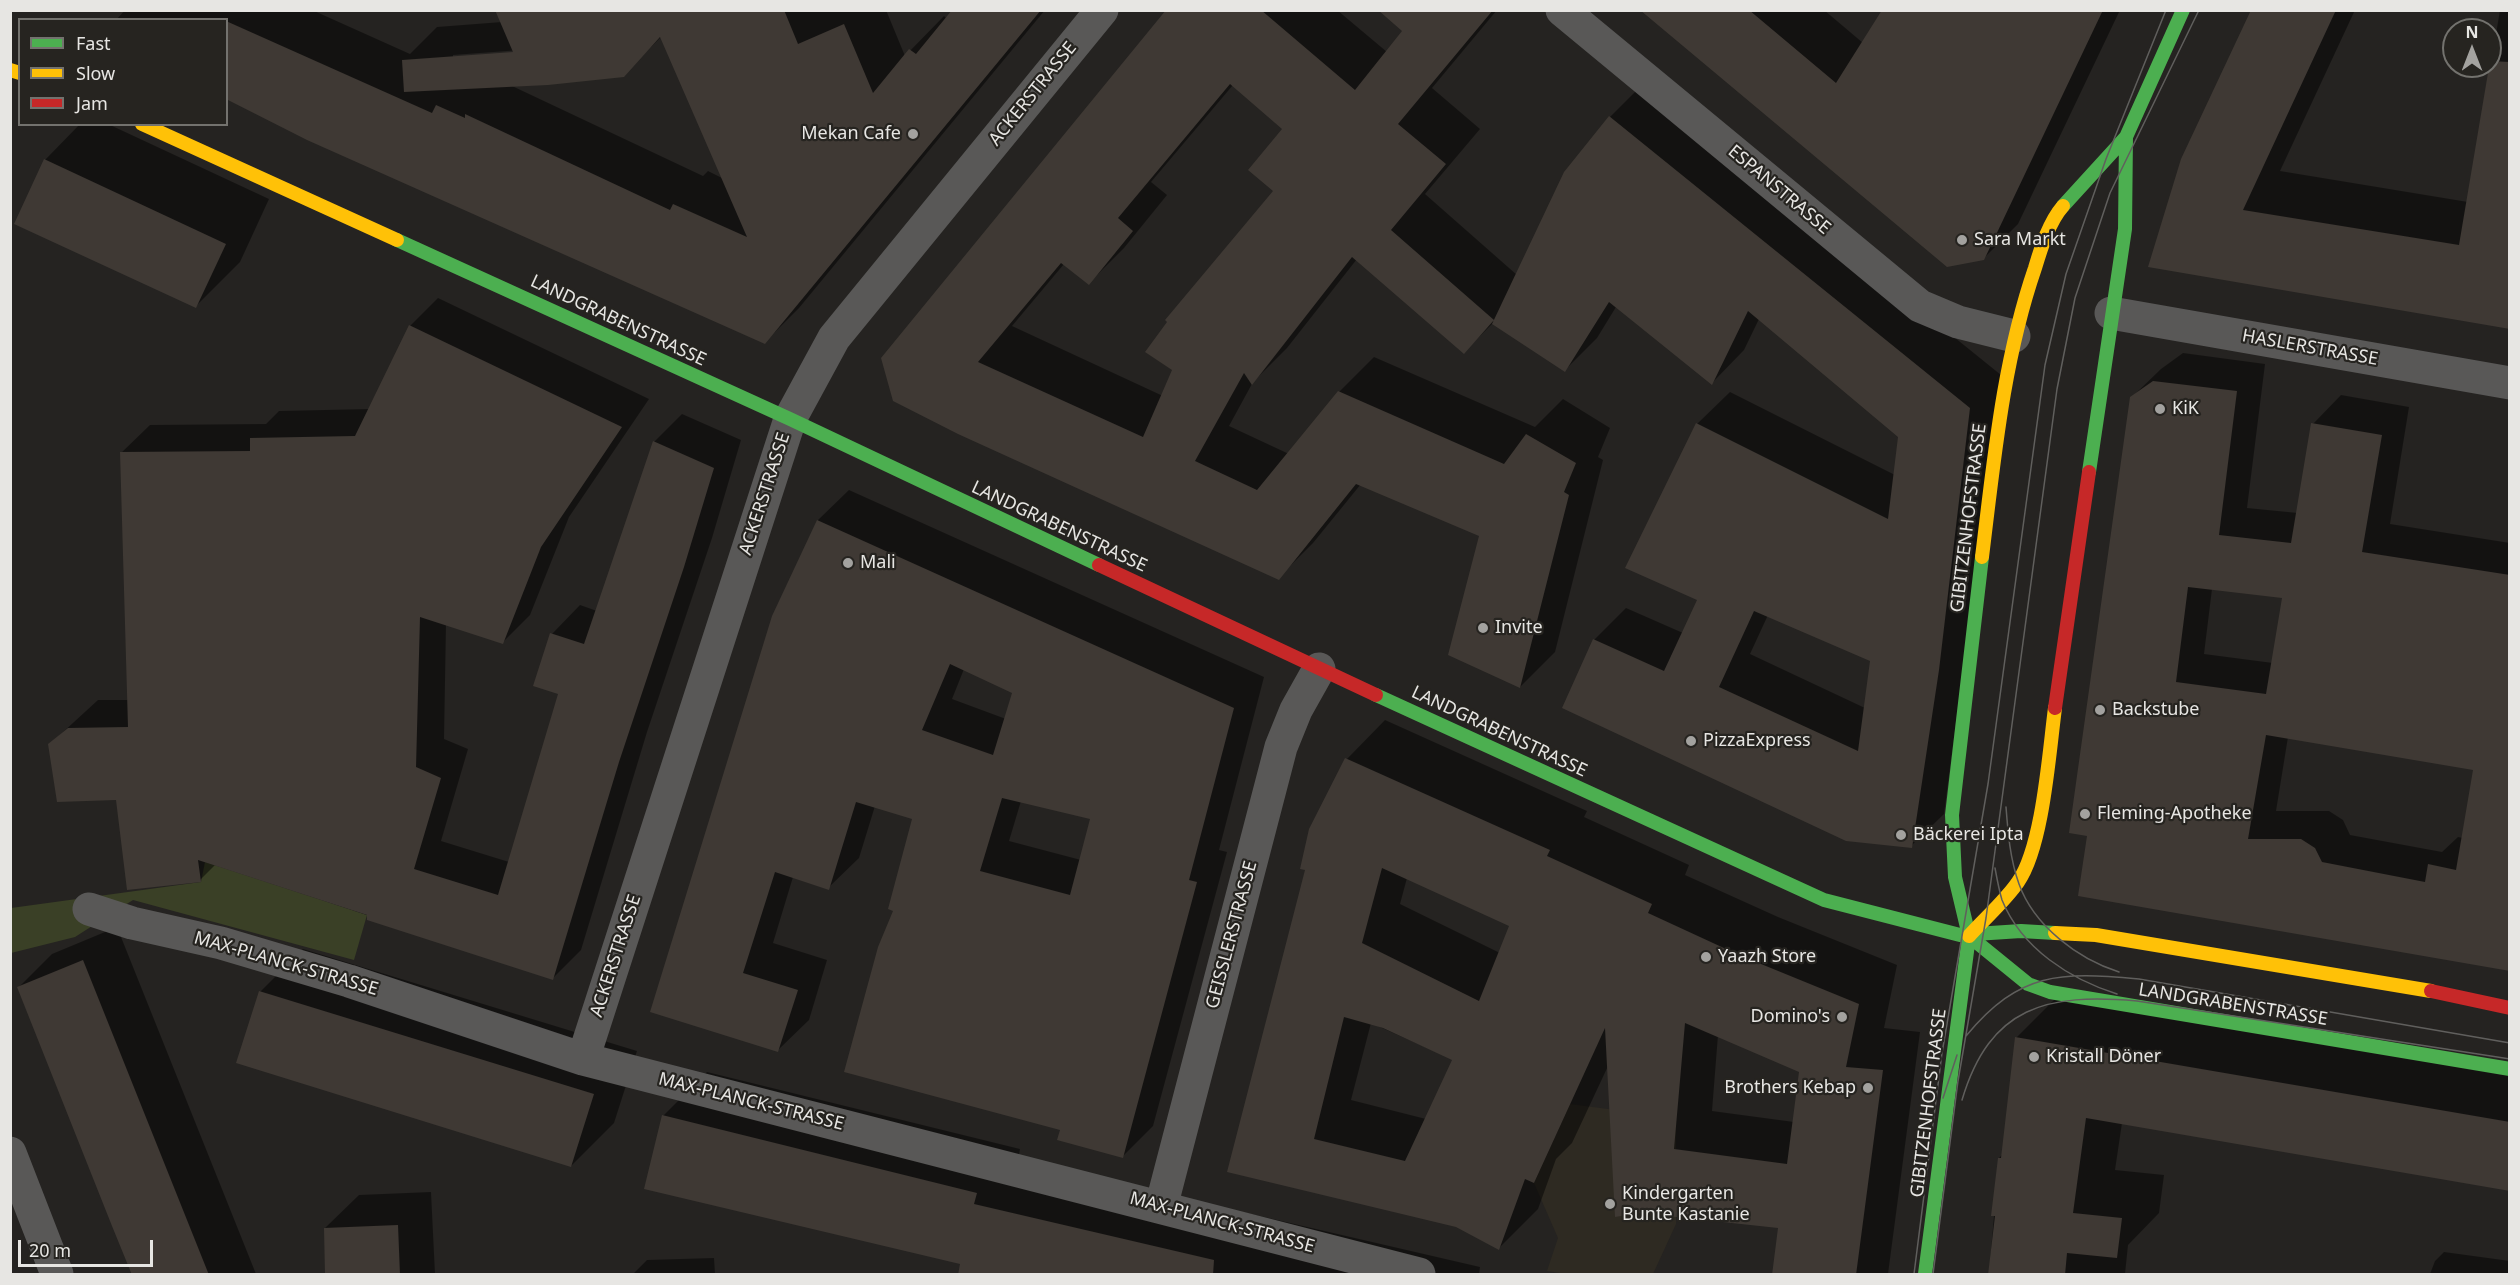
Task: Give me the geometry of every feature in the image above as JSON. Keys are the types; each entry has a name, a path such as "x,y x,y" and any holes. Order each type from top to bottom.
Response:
{"main road":[{"name":"GIBITZENHOFSTRASSE","path":"1925,1275 1969,936 1963,922 1955,877 1952,832 1953,790 1999,422 2014,336 2040,252 2059,211 2126,137 2183,10"},
{"name":"LANDGRABENSTRASSE","path":"146,126 790,419 1319,669 1824,900 1888,918 1969,936 2021,931 2096,935 2429,991 2510,1008"},
{"name":"GIBITZENHOFSTRASSE","path":"1969,936 2018,882 2029,861 2036,836 2125,229 2126,137"},
{"name":"LANDGRABENSTRASSE","path":"1969,936 2028,984 2050,992 2510,1069"}],"street":[{"name":"ACKERSTRASSE","path":"583,1059 790,419 834,338 1102,10"},
{"name":"ESPANSTRASSE","path":"1562,10 1920,306 1958,322 2014,336"},
{"name":"HASLERSTRASSE","path":"2111,313 2510,383"},
{"name":"GEISSLERSTRASSE","path":"1161,1207 1281,747 1296,710 1319,669"},
{"name":"MAX-PLANCK-STRASSE","path":"89,909 132,923 221,943 349,981 583,1059 1419,1275"},
{"path":"10,1153 57,1275"}],"shaded area":[{"name":"Kindergarten Bunte Kastanie","path":"1570,1104 1676,1118 1676,1224 1653,1274 1566,1274 1547,1271 1558,1238 1534,1183"}],"green space":[{"path":"205,862 367,915 354,960 133,900 75,937 11,953 11,908 201,882"}],"building":[{"path":"495,10 784,10 798,44 844,24 873,93 909,49 916,54 952,10 1041,10 765,344 307,140 228,100 228,22 432,113 436,105 465,118 465,114 670,210 673,204 747,237 660,37 624,77 548,85 404,92 402,60 513,52"},
{"path":"1166,10 1261,10 1355,90 1402,31 1378,10 1493,10 1398,124 1446,164 1391,230 1494,320 1464,354 1352,257 1252,385 1244,373 1195,461 1257,490 1338,391 1504,464 1526,434 1576,463 1564,492 1569,495 1520,688 1448,655 1479,536 1356,484 1279,580 958,434 893,401 881,358","holes":["1230,84 1282,129 1248,170 1273,191 1165,320 1167,322 1145,352 1172,370 1143,437 978,362 1061,263 1089,285 1133,231 1118,218"]},
{"path":"1640,10 1749,10 1836,83 1882,10 2103,10 1984,260 1947,267"},
{"path":"2251,10 2336,10 2243,210 2459,245 2487,78 2502,78 2502,62 2510,62 2510,329 2148,267 2181,159"},
{"path":"1609,116 1970,408 1939,670 1912,848 1846,841 1562,708 1593,639 1664,671 1697,600 1625,568 1696,423 1888,519 1898,437 1748,311 1712,385 1609,302 1565,372 1492,324 1564,172","holes":["1754,611 1870,661 1858,751 1719,687"]},
{"path":"44,159 226,244 196,308 14,224"},
{"path":"409,325 622,427 541,547 503,644 420,617 416,767 441,778 414,869 498,895 558,694 533,686 550,633 584,644 653,441 714,468 684,567 619,762 553,980 367,920 367,915 198,860 201,882 127,890 116,800 57,802 48,744 68,728 128,727 120,452 250,451 250,438 355,436"},
{"path":"2153,381 2237,391 2219,535 2291,543 2311,423 2382,435 2362,552 2510,575 2510,971 2078,896 2087,836 2069,833 2130,397","holes":["2188,587 2282,598 2266,694 2176,682","2266,735 2473,770 2456,870 2428,864 2425,882 2322,862 2315,848 2301,839 2248,839"]},
{"path":"817,520 1234,708 1189,880 1197,882 1123,1158 1057,1140 1060,1130 844,1072 878,947 893,911 888,909 912,819 856,802 829,890 775,872 743,973 798,990 778,1052 650,1012 772,616","holes":["950,664 1012,693 993,755 922,730","1002,798 1090,819 1070,895 980,871"]},
{"path":"1345,758 1550,850 1547,856 1652,904 1648,913 1739,955 1859,1004 1846,1067 1883,1070 1856,1275 1772,1275 1778,1228 1639,1213 1615,1217 1605,1028 1534,1183 1525,1179 1499,1250 1456,1227 1227,1172 1305,870 1300,869 1309,829","holes":["1382,868 1509,926 1479,1001 1362,943","1344,1017 1383,1028 1452,1060 1405,1161 1314,1139","1685,1023 1799,1072 1787,1164 1674,1149"]},
{"path":"83,960 209,1275 132,1275 112,1226 17,987"},
{"path":"259,991 594,1094 571,1167 236,1063"},
{"path":"2015,1037 2510,1122 2510,1191 2086,1118 2073,1213 2122,1218 2117,1258 2067,1253 2065,1275 1988,1275 1995,1216 1991,1216 1998,1158 2001,1158"},
{"path":"662,1115 977,1193 974,1204 1214,1260 1213,1275 958,1275 960,1264 644,1189"},
{"path":"398,1225 400,1275 325,1275 324,1228"}],"tram line":[{"path":"1914,1274 1942,1053 1988,784 2045,365 2066,274 2106,159 2166,10"},
{"path":"1933,1274 1958,1081 1986,918 2057,389 2075,298 2110,193 2199,10"},
{"path":"2006,807 2013,865 2019,884 2035,914 2046,927 2073,950 2119,972"},
{"path":"1995,868 2002,900 2022,933 2035,947 2065,971 2117,994"},
{"path":"1966,1036 2005,999 2024,988 2043,980 2086,976 2139,979 2510,1043"},
{"path":"1962,1100 1974,1068 1988,1044 2006,1025 2026,1012 2049,1004 2076,1000 2137,1001 2510,1059"},
{"path":"1943,1098 1957,1055"}],"traffic: fast":[{"path":"2063,206 2126,137 2183,10"},
{"path":"2089,472 2125,229 2126,137"},
{"path":"397,240 790,419 1099,565"},
{"path":"1925,1274 1969,936 1955,877 1952,815 1982,557"},
{"path":"1376,695 1824,900 1960,935 2021,931 2055,933"},
{"path":"1969,936 2028,984 2050,992 2510,1069"}],"traffic: slow":[{"path":"10,70 18,72"},
{"path":"146,126 397,240"},
{"path":"1982,557 2001,411 2015,339 2043,244 2063,206"},
{"path":"1969,936 2013,889 2027,866 2044,798 2055,708"},
{"path":"2055,933 2096,935 2431,991"}],"traffic: jam":[{"path":"2055,708 2089,472"},
{"path":"1099,565 1376,695"},
{"path":"2431,991 2510,1008"}],"place":[{"name":"Mekan Cafe","path":"913,134"},
{"name":"Sara Markt","path":"1962,240"},
{"name":"KiK","path":"2160,409"},
{"name":"Mali","path":"848,563"},
{"name":"Invite","path":"1483,628"},
{"name":"Backstube","path":"2100,710"},
{"name":"PizzaExpress","path":"1691,741"},
{"name":"Fleming-Apotheke","path":"2085,814"},
{"name":"Bäckerei Ipta","path":"1901,835"},
{"name":"Yaazh Store","path":"1706,957"},
{"name":"Domino's","path":"1842,1017"},
{"name":"Kristall Döner","path":"2034,1057"},
{"name":"Brothers Kebap","path":"1868,1088"},
{"name":"Kindergarten Bunte Kastanie","path":"1610,1204"}]}
